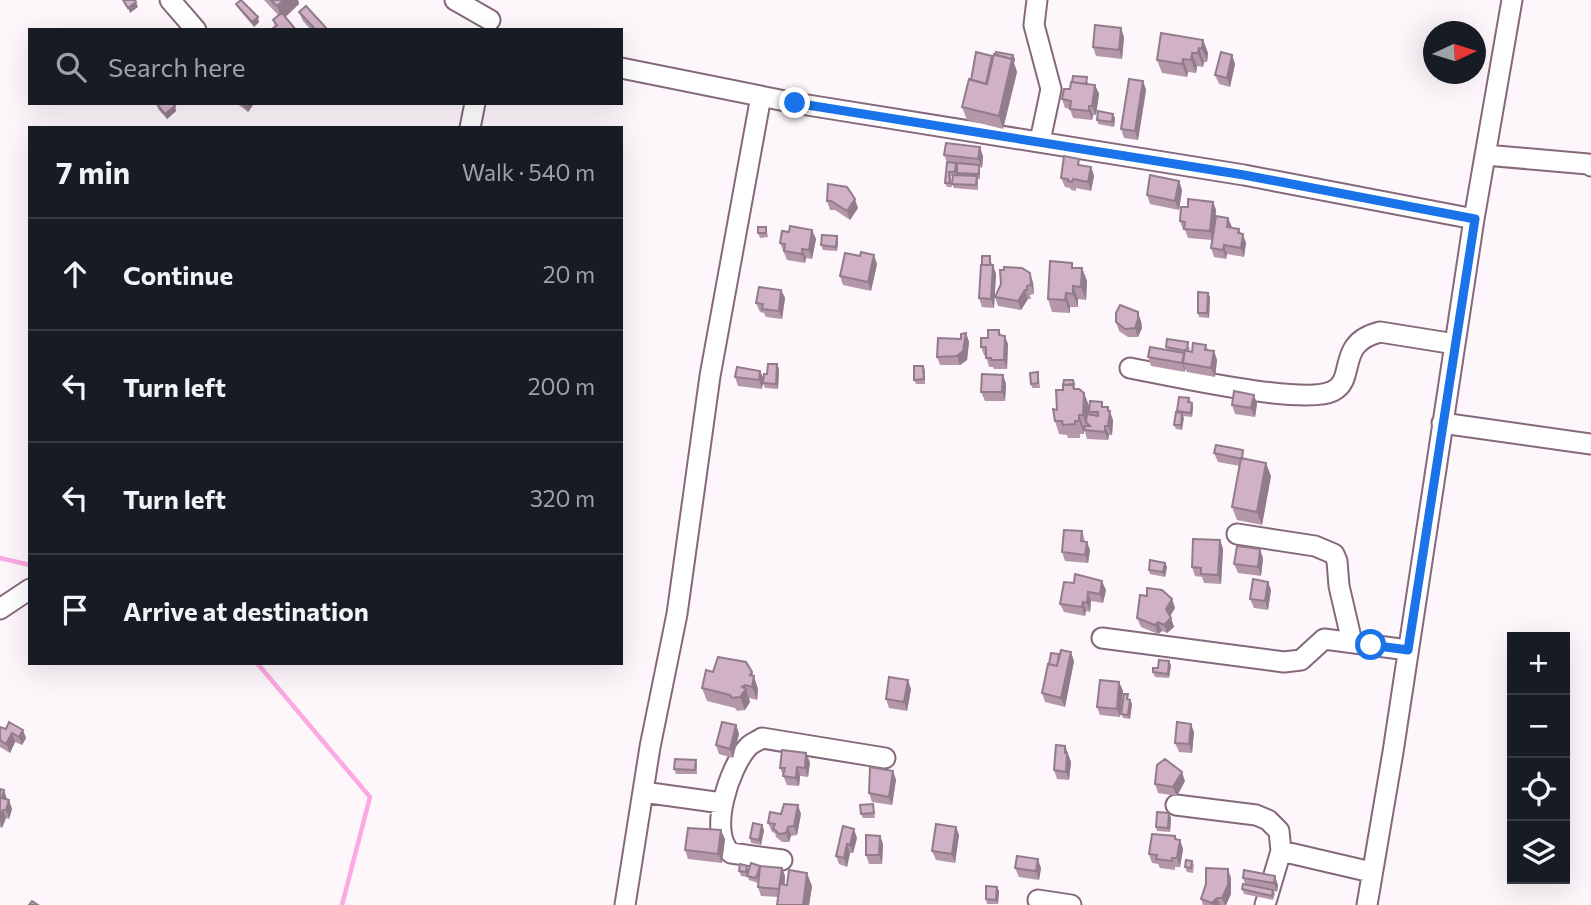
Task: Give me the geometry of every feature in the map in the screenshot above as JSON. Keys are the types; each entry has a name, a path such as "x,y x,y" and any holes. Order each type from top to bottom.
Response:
{"street":[{"path":"170,0 194,28"},
{"path":"455,0 489,25 493,0"},
{"path":"1037,0 1034,25 1051,89 1041,141"},
{"path":"1367,905 1485,155 1512,0"},
{"path":"623,68 761,96 1244,175 1475,219"},
{"path":"625,905 643,792 677,614 710,376 761,96"},
{"path":"471,126 475,105"},
{"path":"1485,155 1591,166"},
{"path":"1130,368 1286,395 1317,394 1334,391 1342,382 1352,349 1360,339 1369,334 1380,332 1455,344"},
{"path":"1443,423 1591,444"},
{"path":"1237,534 1315,546 1334,554 1352,642"},
{"path":"0,609 28,590"},
{"path":"1102,638 1283,662 1301,660 1324,639 1408,650"},
{"path":"782,860 731,853 722,839 722,803 734,769 748,746 762,738 885,758"},
{"path":"643,792 722,803"},
{"path":"1176,805 1256,815 1268,820 1279,831 1281,850 1265,905"},
{"path":"1281,850 1371,872"},
{"path":"1038,900 1071,905"}],"building":[{"path":"123,0 135,0 136,2 128,8"},
{"path":"241,0 258,17 252,22 236,4"},
{"path":"271,0 284,0 277,6"},
{"path":"306,6 326,28 314,28 299,12"},
{"path":"283,14 294,28 273,28 277,25 273,20"},
{"path":"1095,25 1121,28 1119,50 1093,47"},
{"path":"1161,33 1203,40 1202,49 1199,48 1198,53 1192,53 1191,60 1183,59 1182,64 1157,60"},
{"path":"976,52 992,56 986,84 971,80"},
{"path":"996,52 1013,55 1012,59 995,55"},
{"path":"1221,52 1232,55 1227,78 1215,75"},
{"path":"994,54 1012,59 999,116 962,107 969,79 987,84"},
{"path":"1073,76 1087,77 1086,84 1072,82"},
{"path":"1129,79 1143,81 1135,131 1121,129"},
{"path":"1071,82 1095,85 1089,111 1070,109 1071,101 1062,99 1064,89 1070,89"},
{"path":"158,105 175,106 165,114"},
{"path":"1098,111 1113,114 1112,122 1097,120"},
{"path":"946,143 980,147 978,159 944,155"},
{"path":"1064,156 1079,159 1078,165 1091,167 1088,182 1073,179 1072,182 1061,178"},
{"path":"947,162 956,163 955,172 949,172 950,183 945,183"},
{"path":"957,163 979,165 979,174 957,173"},
{"path":"953,175 977,176 976,185 952,184"},
{"path":"1150,175 1179,181 1175,201 1147,195"},
{"path":"828,184 847,187 855,199 847,211 827,201"},
{"path":"1188,199 1213,202 1210,231 1184,229 1185,222 1180,221 1181,207 1188,207"},
{"path":"1216,216 1228,218 1227,227 1239,229 1238,233 1243,234 1241,248 1224,245 1223,250 1211,248"},
{"path":"790,226 812,230 809,250 802,249 802,254 784,251 785,244 780,243 782,231 789,232"},
{"path":"758,227 766,227 766,233 758,233"},
{"path":"822,235 837,236 836,247 821,245"},
{"path":"861,252 874,255 868,282 840,276 845,253 860,256"},
{"path":"982,256 990,256 990,265 982,265"},
{"path":"1050,261 1072,263 1072,268 1082,268 1081,287 1073,286 1073,294 1066,293 1065,300 1048,299"},
{"path":"981,265 993,265 991,299 979,298"},
{"path":"1004,267 1022,268 1030,273 1031,285 1027,286 1018,301 995,297 1001,284 1000,270 1004,270"},
{"path":"759,287 781,290 779,311 762,309 763,304 756,303"},
{"path":"1198,292 1208,293 1207,313 1198,313"},
{"path":"1120,305 1138,312 1135,328 1125,329 1116,322"},
{"path":"988,330 999,330 999,335 1005,336 1004,360 986,358 986,347 981,347 981,338 988,338"},
{"path":"966,333 963,351 957,356 937,357 938,338 961,339 961,334"},
{"path":"1167,339 1188,342 1187,351 1166,347"},
{"path":"1193,343 1206,345 1205,350 1214,351 1211,368 1183,363 1185,350 1192,352"},
{"path":"1150,347 1184,353 1182,363 1148,357"},
{"path":"768,364 777,364 776,384 763,383"},
{"path":"914,366 923,366 924,379 914,380"},
{"path":"737,367 760,371 759,380 735,377"},
{"path":"1038,372 1038,383 1031,384 1030,373"},
{"path":"982,374 1003,375 1002,392 981,392"},
{"path":"1064,380 1073,380 1074,384 1063,385"},
{"path":"1063,385 1073,385 1074,389 1084,393 1083,415 1079,415 1079,421 1075,421 1075,424 1063,425 1062,421 1055,421 1053,409 1057,410 1056,390 1063,390"},
{"path":"1234,391 1254,395 1251,408 1232,405"},
{"path":"1179,397 1189,398 1188,402 1192,403 1191,413 1177,411"},
{"path":"1090,401 1102,402 1102,407 1108,407 1110,411 1105,432 1084,430 1085,426 1090,426 1086,422 1087,414 1098,416 1098,412 1089,412"},
{"path":"1176,412 1182,413 1181,425 1174,425"},
{"path":"1216,445 1243,450 1242,459 1214,453"},
{"path":"1241,458 1266,463 1257,512 1232,507"},
{"path":"1064,530 1082,531 1081,541 1087,542 1085,555 1062,552"},
{"path":"1193,539 1220,540 1218,575 1201,574 1201,568 1192,567"},
{"path":"1237,546 1260,549 1258,567 1234,564"},
{"path":"1150,560 1165,563 1163,572 1149,570"},
{"path":"1075,574 1102,581 1100,594 1088,592 1087,603 1083,602 1082,607 1060,604 1064,582 1074,583"},
{"path":"1253,579 1268,582 1265,601 1250,599"},
{"path":"1147,588 1162,590 1172,599 1166,609 1171,618 1164,625 1158,622 1155,625 1137,618 1140,595 1147,596"},
{"path":"1061,650 1071,652 1061,698 1042,693 1048,664 1057,666"},
{"path":"1051,653 1059,654 1057,666 1049,664"},
{"path":"718,657 746,662 752,672 752,687 742,687 746,689 740,697 732,698 730,695 702,688 706,670 713,672"},
{"path":"1159,660 1169,661 1168,674 1153,672 1153,668 1158,668"},
{"path":"889,677 908,680 904,702 886,699"},
{"path":"1100,680 1119,682 1117,709 1097,707"},
{"path":"1124,694 1128,694 1127,699 1130,700 1128,715 1121,714"},
{"path":"9,722 23,730 19,737 12,733 6,744 0,740 0,727 6,729"},
{"path":"722,722 736,725 730,749 716,745"},
{"path":"1177,722 1191,724 1189,744 1175,743"},
{"path":"1056,745 1065,746 1066,772 1054,770"},
{"path":"782,750 806,753 805,768 797,767 796,778 783,776 785,768 780,768"},
{"path":"675,759 696,760 695,770 674,769"},
{"path":"1165,759 1182,772 1173,787 1155,784 1157,765"},
{"path":"870,767 893,771 889,797 869,793"},
{"path":"0,789 4,790 2,798 9,800 0,817"},
{"path":"784,804 798,805 794,826 788,827 786,833 779,834 773,828 775,824 768,823 770,812 781,814"},
{"path":"873,804 874,813 861,814 860,805"},
{"path":"1157,812 1169,813 1168,828 1156,827"},
{"path":"753,823 762,825 759,840 750,838"},
{"path":"936,824 956,827 952,854 932,851"},
{"path":"843,826 854,829 844,858 836,856"},
{"path":"688,828 721,830 718,854 685,850"},
{"path":"1152,834 1175,836 1175,839 1180,840 1177,858 1172,858 1172,861 1156,859 1157,855 1149,854"},
{"path":"866,835 880,836 879,855 866,855"},
{"path":"1017,856 1038,859 1036,871 1015,868"},
{"path":"1186,860 1192,861 1191,868 1185,867"},
{"path":"751,863 760,866 756,878 747,876"},
{"path":"740,864 747,866 746,872 739,871"},
{"path":"760,866 782,868 779,889 758,887"},
{"path":"1206,868 1228,869 1228,885 1222,898 1217,898 1212,903 1201,899 1206,884"},
{"path":"789,870 807,873 803,905 777,905 780,884 787,885"},
{"path":"1244,870 1275,876 1274,883 1243,878"},
{"path":"1243,884 1273,890 1272,896 1242,889"},
{"path":"986,886 997,887 996,900 986,899"}],"waterway":[{"path":"0,558 28,565"},
{"path":"259,665 370,797 342,905"}],"route":[{"path":"795,103 1244,175 1475,219 1408,650 1371,645"}]}
